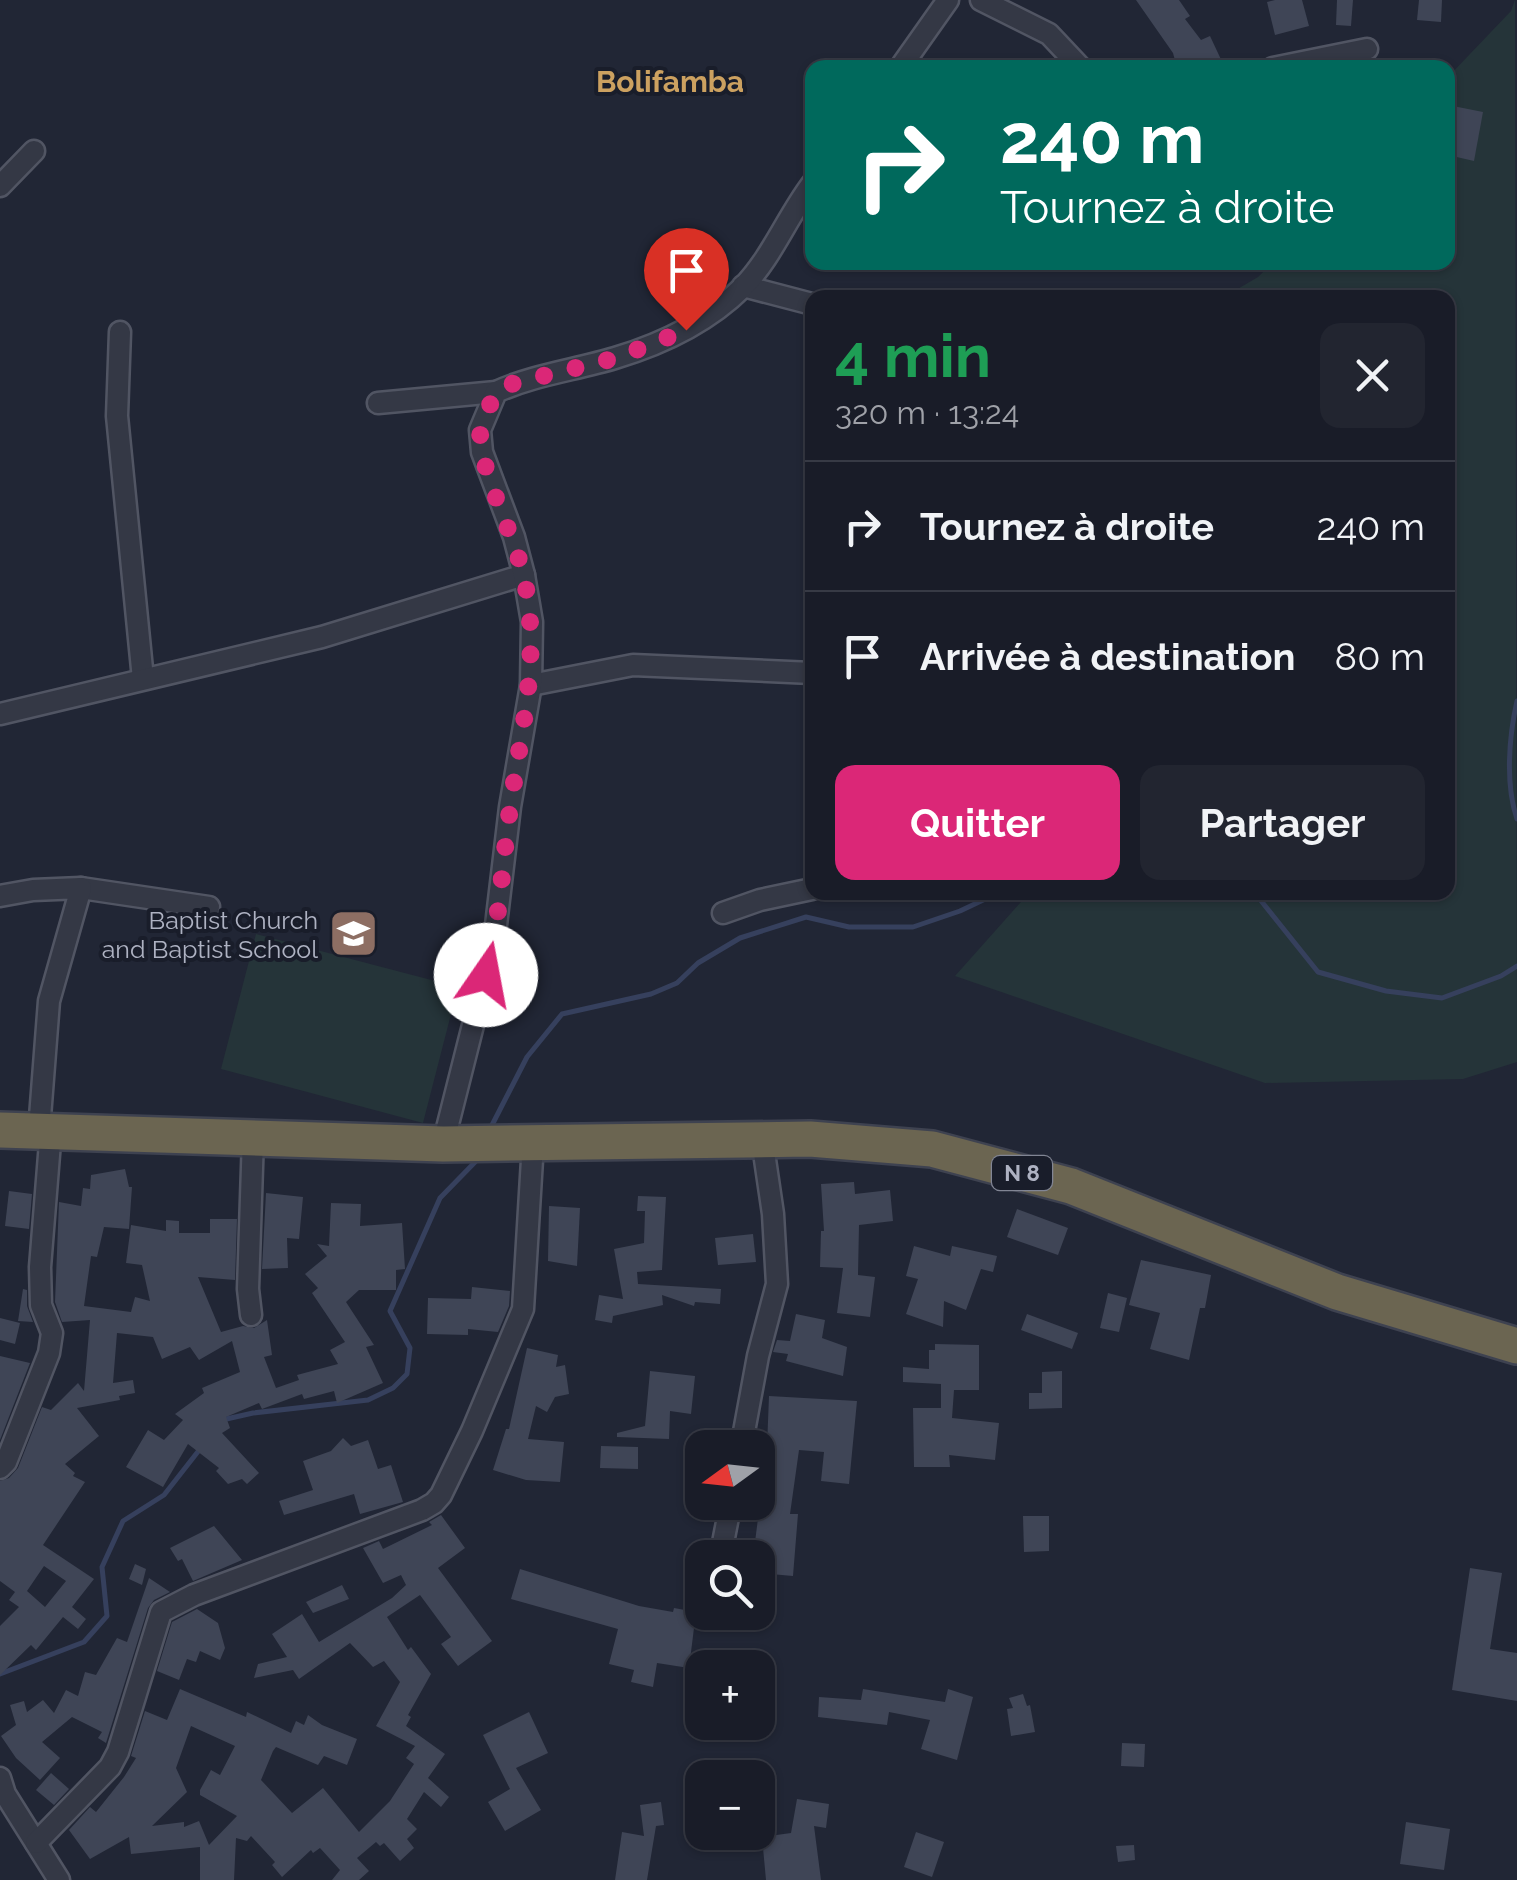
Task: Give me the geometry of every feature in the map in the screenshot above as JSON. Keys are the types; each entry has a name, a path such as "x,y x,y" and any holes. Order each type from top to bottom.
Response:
{"highway":[{"name":"N 8","path":"0,1130 451,1144 810,1140 938,1150 1056,1182 1337,1292 1517,1346"}],"street":[{"path":"906,60 948,0"},
{"path":"980,0 1049,34 1073,60"},
{"path":"1315,60 1367,50"},
{"path":"0,186 34,151"},
{"path":"378,404 496,392 514,383 616,358 686,330 743,286 768,256 805,195"},
{"path":"743,286 805,302"},
{"path":"120,332 117,416 143,679"},
{"path":"451,1144 494,942 510,806 531,685 532,622 524,576 514,537 482,452 480,430 496,392"},
{"path":"0,714 322,637 524,576"},
{"path":"531,685 633,665 805,673"},
{"path":"0,1468 6,1462 49,1353 52,1333 41,1305 40,1267 49,1001 81,888"},
{"path":"0,896 81,888 210,906"},
{"path":"722,913 805,890"},
{"path":"250,1315 254,1137"},
{"path":"744,1430 777,1284 773,1214 762,1139"},
{"path":"36,1843 110,1767 161,1612 194,1595 434,1504 472,1431 523,1310 517,1144"},
{"path":"2,1790 59,1880"}],"shaded area":[{"path":"1515,0 1517,1062 1463,1079 1265,1083 955,976 1023,900 1455,900 1455,290 1236,290 1265,270 1455,270 1455,70 1511,11"},
{"path":"256,934 458,987 423,1123 221,1069"}],"building":[{"path":"1136,0 1179,0 1190,16 1185,19 1201,40 1210,36 1221,60 1175,60"},
{"path":"1302,0 1309,26 1275,35 1267,2"},
{"path":"1337,0 1353,0 1351,26 1336,25"},
{"path":"1419,0 1442,0 1441,22 1417,20"},
{"path":"1455,106 1483,112 1474,161 1455,157"},
{"path":"125,1169 132,1187 129,1229 104,1227 97,1257 91,1256 84,1306 131,1312 135,1297 150,1301 142,1265 126,1263 131,1225 166,1231 166,1220 179,1221 179,1233 210,1233 210,1219 237,1219 235,1280 198,1277 221,1332 243,1326 254,1328 267,1320 272,1355 264,1357 276,1388 299,1380 297,1375 338,1364 330,1350 345,1342 312,1293 318,1288 305,1274 327,1256 317,1244 329,1246 331,1203 361,1204 360,1226 402,1223 405,1269 396,1270 396,1290 359,1290 346,1302 374,1345 366,1347 383,1383 337,1403 334,1391 304,1399 302,1394 262,1409 259,1403 226,1417 230,1428 222,1433 259,1473 247,1484 242,1479 228,1484 216,1471 219,1468 188,1444 163,1487 126,1467 148,1430 164,1440 183,1420 175,1414 204,1393 202,1388 240,1372 232,1341 199,1360 190,1347 162,1359 153,1337 117,1333 113,1383 133,1380 135,1393 119,1396 120,1400 77,1408 99,1436 65,1464 75,1473 73,1476 85,1482 43,1545 94,1579 72,1607 86,1619 78,1629 63,1617 36,1650 31,1645 0,1675 0,1626 19,1607 9,1600 15,1592 0,1581 0,1481 18,1468 42,1407 51,1410 78,1383 84,1391 90,1320 62,1322 55,1302 59,1202 81,1206 83,1188 90,1189 91,1175","holes":["44,1566 66,1581 45,1607 27,1591"]},
{"path":"854,1182 855,1194 890,1190 893,1221 859,1225 858,1275 875,1277 870,1317 837,1313 843,1268 820,1267 824,1231 821,1184"},
{"path":"9,1191 32,1194 29,1229 5,1226"},
{"path":"266,1193 303,1197 299,1239 287,1238 288,1268 262,1269"},
{"path":"638,1196 666,1197 662,1270 637,1272 638,1284 721,1289 720,1304 695,1302 694,1306 662,1295 663,1305 613,1316 612,1323 595,1320 599,1295 623,1299 614,1249 644,1243 645,1211 637,1211"},
{"path":"549,1206 580,1208 577,1266 548,1261"},
{"path":"1017,1209 1068,1228 1058,1255 1007,1237"},
{"path":"753,1234 756,1262 718,1265 715,1238"},
{"path":"914,1246 950,1256 952,1246 997,1256 993,1272 981,1269 966,1310 944,1301 943,1327 906,1314 918,1279 906,1276"},
{"path":"1141,1260 1211,1275 1189,1360 1150,1349 1160,1313 1129,1305"},
{"path":"472,1287 510,1291 509,1306 498,1332 468,1329 468,1335 427,1334 428,1298 471,1299"},
{"path":"23,1289 27,1290 33,1322 18,1321"},
{"path":"1108,1293 1127,1298 1119,1332 1100,1328"},
{"path":"796,1314 825,1320 822,1338 847,1347 843,1376 786,1361 788,1354 773,1352 777,1340 790,1341"},
{"path":"1027,1314 1078,1333 1072,1349 1021,1330"},
{"path":"0,1318 20,1323 15,1344 0,1340"},
{"path":"935,1344 979,1345 979,1390 954,1390 952,1418 999,1423 995,1460 949,1455 950,1467 914,1467 913,1408 941,1408 941,1384 903,1382 903,1367 929,1369 929,1350 935,1350"},
{"path":"527,1348 558,1355 556,1367 565,1365 569,1394 555,1397 547,1412 536,1406 528,1439 564,1442 560,1482 526,1480 493,1470 509,1429"},
{"path":"0,1356 30,1363 0,1440"},
{"path":"650,1371 695,1376 691,1414 670,1411 669,1439 617,1437 617,1433 645,1426"},
{"path":"1062,1371 1062,1408 1029,1409 1029,1393 1042,1393 1042,1372"},
{"path":"769,1396 857,1401 849,1484 821,1481 824,1452 799,1450 790,1514 798,1514 793,1576 775,1574 775,1540 755,1540 758,1520 775,1520 775,1430 768,1430"},
{"path":"343,1438 351,1446 368,1440 378,1469 391,1465 403,1502 360,1514 354,1494 284,1515 279,1501 313,1490 303,1461 331,1451"},
{"path":"601,1446 638,1447 638,1469 600,1468"},
{"path":"441,1515 465,1548 438,1568 492,1641 458,1666 441,1644 451,1637 420,1595 387,1617 408,1650 411,1647 431,1674 406,1726 445,1754 428,1778 449,1797 441,1807 424,1792 407,1819 417,1829 407,1839 414,1848 400,1861 384,1843 380,1846 376,1842 357,1858 369,1871 359,1880 332,1880 340,1870 320,1848 313,1853 311,1850 282,1877 272,1865 275,1862 251,1836 247,1841 236,1838 234,1880 200,1880 200,1847 131,1854 129,1837 90,1859 69,1830 90,1807 96,1812 124,1777 136,1758 131,1756 145,1711 167,1720 180,1689 246,1717 247,1712 291,1733 296,1721 304,1725 308,1715 357,1739 347,1765 324,1756 318,1765 276,1747 261,1780 292,1813 323,1788 359,1832 390,1801 414,1764 406,1758 415,1746 376,1726 400,1682 384,1661 373,1667 350,1643 299,1679 293,1670 254,1678 258,1664 287,1657 272,1634 302,1614 319,1642 392,1598 406,1585 401,1575 383,1583 363,1548 379,1541 383,1549 432,1525 429,1522","holes":["191,1726 235,1746 220,1775 211,1770 200,1790 200,1795 237,1816 209,1845 199,1821 184,1827 184,1822 152,1826 187,1792 176,1768"]},
{"path":"1023,1516 1049,1516 1049,1551 1024,1552"},
{"path":"214,1526 242,1560 193,1581 182,1559 178,1561 170,1548"},
{"path":"135,1564 146,1569 142,1585 129,1579"},
{"path":"1470,1568 1502,1573 1490,1649 1517,1653 1517,1701 1452,1690"},
{"path":"520,1569 639,1606 673,1612 674,1608 685,1610 685,1630 694,1630 691,1650 685,1650 685,1667 657,1663 653,1687 631,1682 634,1670 609,1664 618,1629 511,1599"},
{"path":"149,1578 170,1592 148,1608 106,1743 98,1738 102,1732 72,1717 42,1742 60,1758 40,1780 16,1758 1,1736 16,1725 10,1705 24,1701 27,1712 43,1700 54,1713 66,1690 78,1696 85,1672 96,1675 117,1638 127,1642"},
{"path":"342,1585 349,1599 313,1613 306,1602"},
{"path":"197,1609 218,1623 225,1648 220,1660 200,1651 196,1662 187,1659 179,1680 157,1671 172,1622"},
{"path":"863,1689 945,1702 948,1689 973,1697 957,1760 921,1749 930,1720 889,1712 887,1725 818,1717 819,1697 861,1700"},
{"path":"1023,1694 1027,1706 1030,1705 1035,1732 1011,1736 1007,1709 1013,1708 1009,1698"},
{"path":"529,1712 548,1753 516,1768 541,1810 505,1831 488,1802 510,1789 483,1735"},
{"path":"1122,1743 1145,1744 1144,1767 1121,1766"},
{"path":"51,1773 69,1789 54,1805 36,1790"},
{"path":"797,1799 829,1804 826,1828 814,1826 821,1880 766,1880 763,1850 775,1850 775,1835 791,1833"},
{"path":"661,1802 664,1825 656,1826 647,1880 615,1880 622,1832 644,1836 640,1805"},
{"path":"1406,1822 1450,1829 1444,1870 1400,1864"},
{"path":"916,1832 944,1842 932,1877 904,1867"},
{"path":"1134,1845 1135,1860 1118,1862 1116,1846"}],"waterway":[{"path":"1517,701 1510,760 1517,819"},
{"path":"490,1129 527,1057 562,1014 651,994 677,983 698,963 740,938 806,917 849,927 913,927 983,900"},
{"path":"1260,900 1318,972 1386,991 1442,998 1517,966"},
{"path":"222,1420 368,1400 393,1388 407,1374 410,1348 390,1311 440,1198 479,1158"},
{"path":"0,1674 84,1642 107,1616 102,1567 123,1521 164,1495 200,1449"}],"place":[{"name":"Baptist Church and Baptist School","path":"353,934"}],"district":[{"name":"Bolifamba","path":"670,81"}],"route":[{"path":"486,975 531,685 532,622 514,537 488,473 480,430 496,392 514,383 616,358 686,330"}]}
